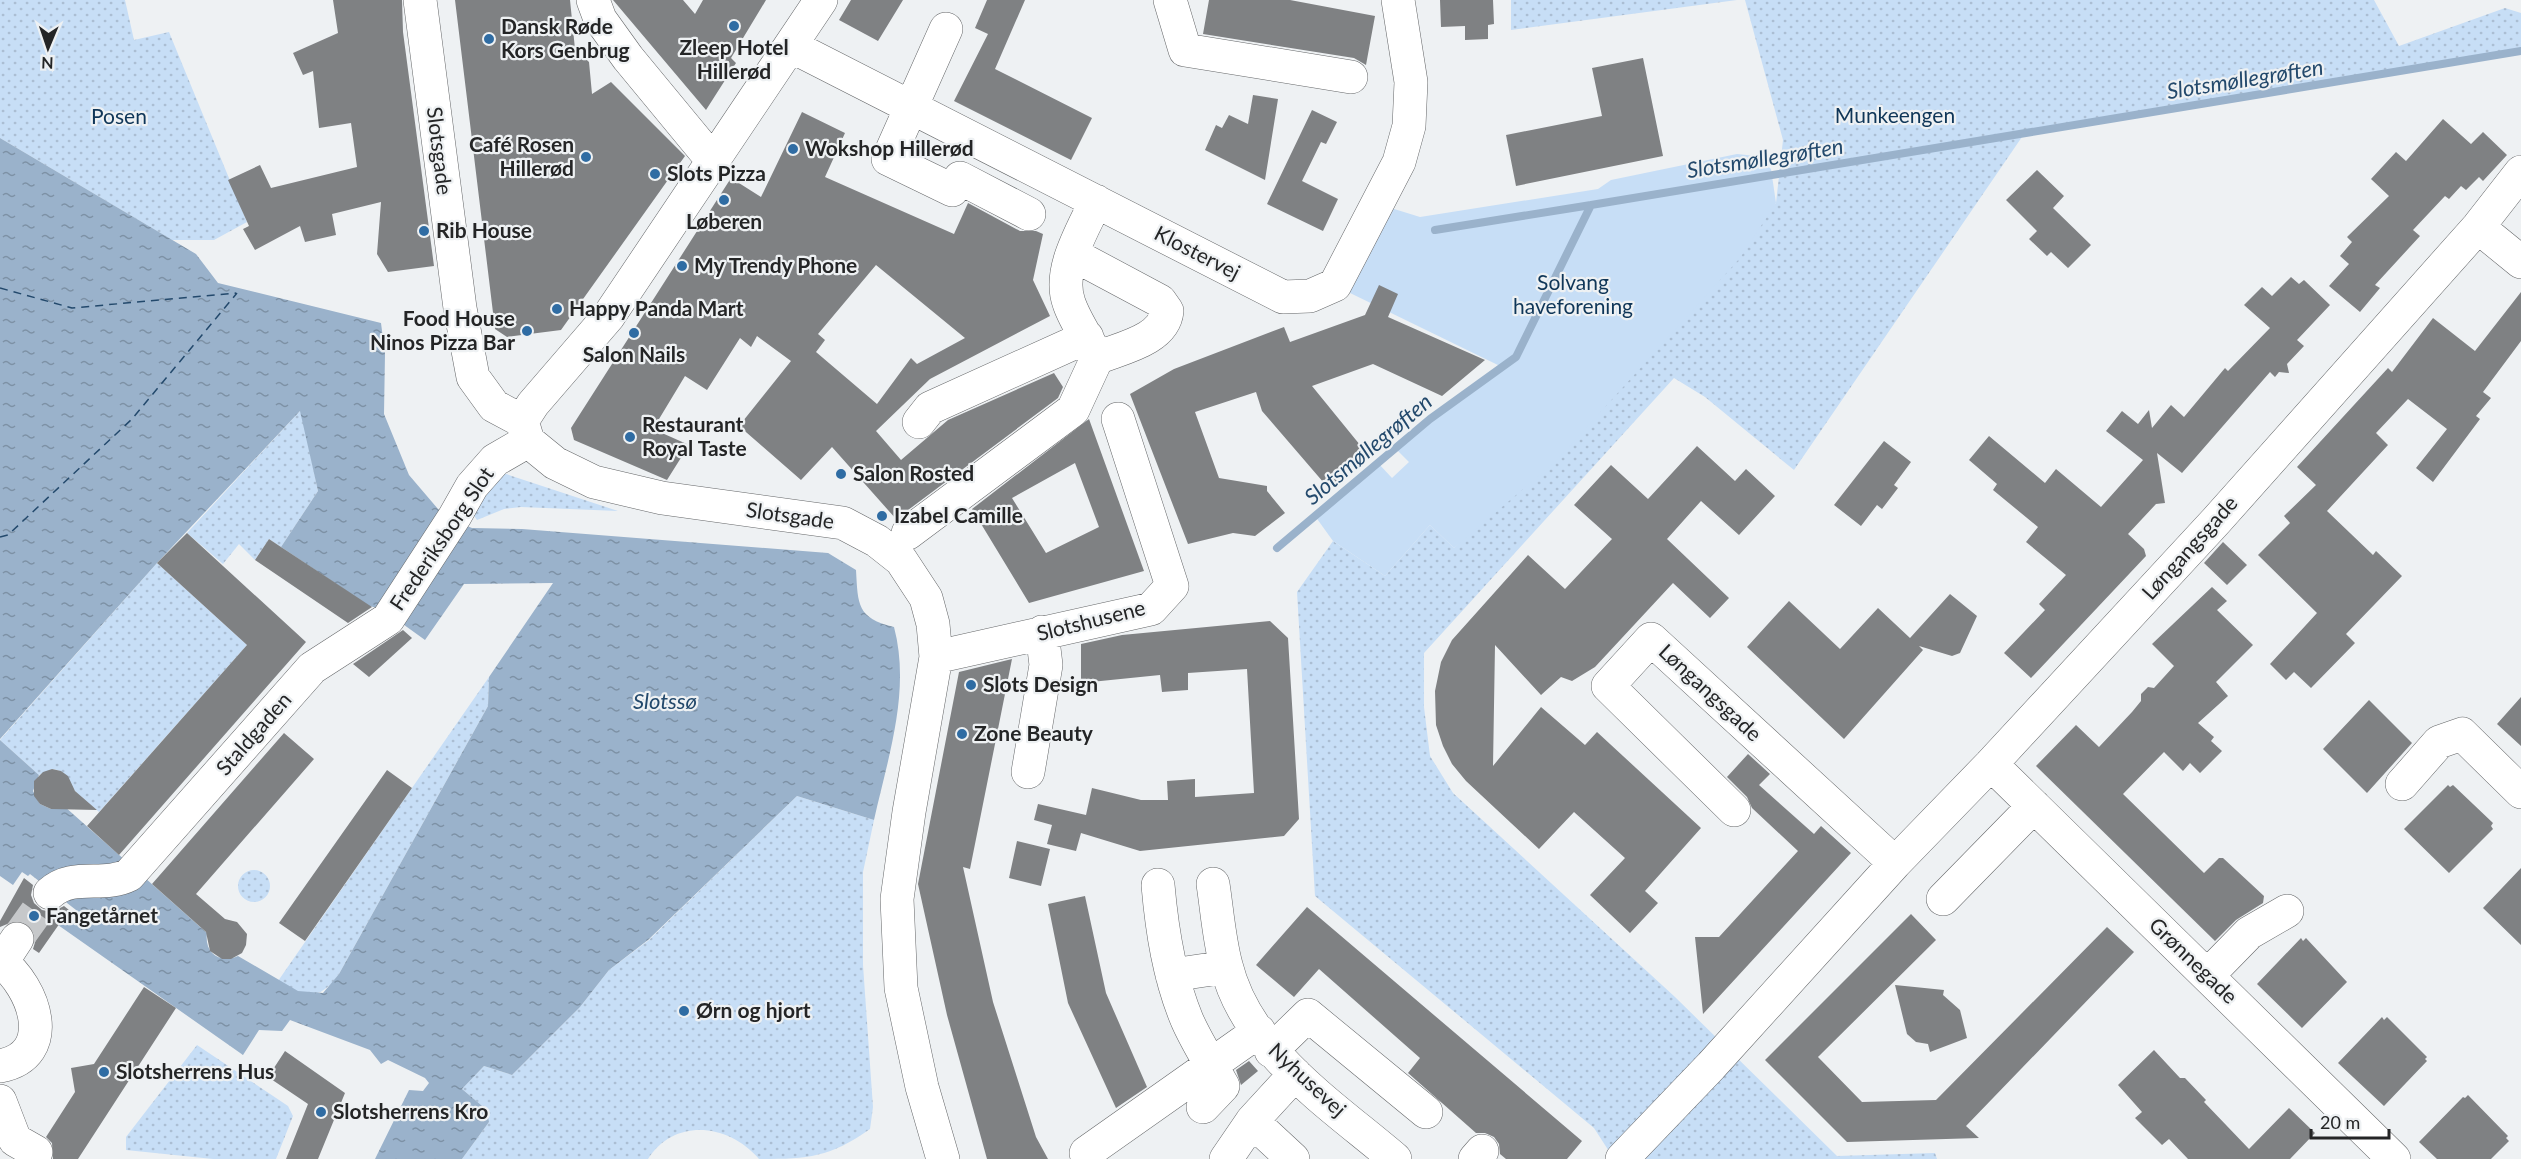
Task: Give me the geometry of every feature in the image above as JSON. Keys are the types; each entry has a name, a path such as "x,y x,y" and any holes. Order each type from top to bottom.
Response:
{"street":[{"name":"Slotsgade","path":"420,0 459,308 473,377 494,406 525,431 555,462 594,482 662,498 843,523 877,541 902,560 926,598 933,624 936,657 909,812 897,899 901,988 933,1157"},
{"path":"592,0 600,19 628,58 713,161"},
{"path":"525,431 532,404 608,317 821,0"},
{"path":"1170,0 1185,50 1351,77"},
{"name":"Klostervej","path":"791,46 1283,297 1310,296 1335,285 1399,162 1409,126 1411,82 1398,0"},
{"path":"946,29 888,159 952,190 960,178 1029,214"},
{"name":"Løngangsgade","path":"1622,1159 1711,1066 1894,863 1991,764 2216,520 2478,227 2521,172"},
{"path":"908,533 1073,410 1092,348 1068,302 1066,284 1072,254 1096,201"},
{"path":"2478,227 2521,262"},
{"path":"920,422 930,408 1092,348 1156,333 1166,322 1167,311 1160,301 1072,254"},
{"name":"Slotshusene","path":"936,657 1151,609 1172,586 1118,419"},
{"name":"Frederiksborg Slot","path":"388,619 472,486 525,431"},
{"name":"Staldgaden","path":"50,893 72,881 122,879 137,867 312,668 388,619"},
{"path":"1028,772 1046,665 1042,632"},
{"name":"Løngangsgade","path":"1734,810 1608,686 1651,639 1894,863"},
{"path":"2402,784 2439,742 2462,734 2521,792"},
{"name":"Grønnegade","path":"1991,764 2394,1159"},
{"path":"1943,899 2034,806"},
{"name":"Nyhusevej","path":"1213,884 1226,967 1245,1010 1265,1041 1295,1074 1395,1159"},
{"path":"1158,885 1162,932 1172,975 1187,1021 1222,1086 1203,1107"},
{"path":"2208,975 2249,933 2287,911"},
{"path":"0,1066 16,1061 26,1051 32,1041 35,1026 29,993 6,954"},
{"path":"1172,975 1226,967"},
{"path":"1086,1153 1211,1065 1265,1041 1308,1015 1426,1112"},
{"path":"1226,1159 1252,1121 1295,1074"},
{"path":"0,1101 15,1140 36,1152"},
{"path":"1252,1121 1293,1159"}],"green space":[{"name":"Posen","path":"0,0 125,0 134,40 169,32 247,222 214,240 172,240 0,138"},
{"path":"1511,0 1737,0 1511,30"},
{"name":"Munkeengen","path":"1745,0 2374,0 2399,46 2505,8 2521,13 2521,51 2024,134 1794,470 1705,397 1674,378 1424,653 1424,707 1430,756 1453,793 1675,997 1837,1156 1935,1153 1937,1159 1614,1159 1594,1128 1315,896 1297,592 1333,541 1385,576 1430,525 1454,548 1776,203 1783,140"},
{"name":"Solvang haveforening","path":"1737,154 1756,156 1771,169 1776,203 1740,258 1557,460 1454,548 1430,525 1385,576 1333,541 1315,516 1378,463 1392,478 1409,462 1395,448 1430,419 1502,367 1348,292 1391,208 1420,217 1598,189 1611,180"},
{"path":"301,410 318,491 281,547 269,539 255,560 239,544 223,564 187,533"},
{"path":"503,473 618,511 521,507 504,509 477,520 470,510"},
{"path":"157,563 247,645 99,812 76,792 62,772 52,769 39,775 0,740"},
{"path":"489,677 488,706 339,974 325,989 312,994 297,991 278,981"},
{"path":"797,796 874,820 863,872 863,965 873,1107 870,1129 830,1151 791,1158 759,1159 733,1138 702,1130 687,1131 673,1136 659,1146 648,1159 462,1159 489,1122 487,1110 462,1089 484,1066 512,1075 580,1007 609,970 649,940"},
{"path":"254,870 265,875 270,886 265,897 254,902 243,897 238,886 243,875"},
{"path":"197,1045 288,1106 293,1116 276,1159 213,1159 126,1150 126,1137"}],"water":[{"name":"Slotssø","path":"0,138 196,254 218,283 381,323 385,354 384,414 409,475 438,509 462,524 472,528 522,529 828,553 856,570 859,601 866,614 894,627 899,651 899,700 891,748 874,820 797,796 648,940 609,970 580,1007 512,1075 484,1066 462,1089 487,1110 489,1122 462,1159 375,1159 409,1090 423,1091 429,1083 425,1078 388,1060 381,1064 370,1050 290,1020 282,1031 259,1030 243,1055 58,925 76,910 30,874 28,876 22,872 13,885 0,876 0,740 39,775 33,791 40,804 51,809 64,806 207,933 208,946 215,955 225,959 238,956 298,991 323,993 339,974 488,706 489,677 553,583 464,584 425,640 382,609 369,606 281,547 318,491 300,411 157,563 0,739"}],"building":[{"path":"333,0 402,0 403,32 434,266 388,272 377,254 381,202 332,214 336,235 305,242 300,226 255,250 243,229 249,226 228,180 260,165 271,188 357,167 351,123 319,128 313,71 303,75 293,53 338,33"},
{"path":"455,0 570,0 575,49 589,62 592,94 611,82 685,156 561,330 507,337 495,329"},
{"path":"613,0 683,0 695,14 703,0 766,0 731,58 736,63 706,110"},
{"path":"851,0 903,0 878,41 839,20"},
{"path":"987,0 1025,0 995,69 1092,118 1071,160 954,101 988,34 975,28"},
{"path":"1209,0 1290,0 1375,16 1366,65 1354,58 1203,34"},
{"path":"1440,0 1493,0 1494,24 1488,25 1488,39 1465,40 1465,26 1441,27"},
{"path":"1643,58 1663,156 1516,186 1506,135 1602,116 1592,68"},
{"path":"1253,95 1278,99 1265,180 1205,150 1216,125 1222,128 1229,115 1248,124"},
{"path":"1312,110 1337,122 1326,144 1321,142 1302,181 1338,199 1323,231 1267,204"},
{"path":"802,112 845,133 825,177 954,234 968,203 1020,231 1036,231 1043,234 1033,280 1050,316 930,379 876,431 901,460 948,420 1054,373 1063,387 1058,398 896,519 832,447 801,480 739,426 791,361 757,336 751,347 740,338 707,390 685,376 653,429 689,445 667,480 574,440 571,428 731,178 761,197","holes":["876,265 965,338 917,364 911,358 877,404 816,352 825,340 818,334"]},
{"path":"2443,119 2471,144 2483,132 2507,155 2483,181 2479,177 2466,190 2461,186 2449,199 2445,196 2413,230 2420,236 2375,285 2380,288 2360,312 2329,286 2349,264 2340,256 2352,242 2347,237 2389,196 2371,179 2396,152 2406,161"},
{"path":"2037,170 2064,196 2053,208 2091,245 2068,268 2051,252 2047,256 2029,239 2037,231 2006,200"},
{"path":"2291,277 2299,284 2304,280 2330,305 2297,340 2304,346 2287,364 2289,373 2279,372 2275,377 2270,372 2182,473 2157,453 2165,503 2156,504 2128,534 2144,549 2146,556 2031,678 2004,653 2045,610 2039,604 2066,575 2026,542 2038,527 1993,490 1997,484 1969,460 1989,436 2045,483 2056,469 2101,507 2143,460 2106,431 2122,411 2138,424 2149,410 2152,428 2171,405 2184,417 2225,368 2228,371 2270,328 2244,305 2262,287 2272,296"},
{"path":"1379,285 1398,294 1388,317 1485,360 1442,396 1373,364 1312,386 1369,456 1330,490 1262,411 1256,392 1195,412 1219,478 1267,486 1267,491 1285,513 1255,536 1233,533 1188,544 1130,394 1174,369 1284,327 1290,342 1365,315"},
{"path":"2521,292 2521,341 2483,392 2491,398 2476,416 2480,419 2433,482 2416,468 2447,429 2408,399 2376,433 2388,445 2327,511 2373,555 2376,551 2402,576 2346,634 2355,643 2311,688 2294,672 2286,680 2270,664 2317,613 2258,555 2290,523 2284,516 2316,485 2297,467 2388,368 2392,372 2433,318 2475,351"},
{"path":"1089,419 1144,571 1029,603 972,509","holes":["1075,463 1099,527 1046,553 1012,498"]},
{"path":"1884,441 1911,462 1894,485 1898,488 1882,509 1877,505 1861,526 1834,505"},
{"path":"1697,446 1735,481 1746,469 1775,496 1739,535 1701,501 1667,539 1729,598 1710,618 1673,583 1595,667 1572,681 1561,677 1541,695 1495,645 1493,766 1541,707 1585,745 1597,732 1701,828 1645,891 1658,903 1630,933 1590,895 1625,858 1574,812 1539,849 1466,781 1452,764 1436,725 1435,691 1441,662 1452,640 1528,555 1565,589 1612,539 1574,505 1611,465 1648,499"},
{"path":"187,533 306,642 119,855 87,826 247,645 157,563"},
{"path":"269,539 372,607 348,623 255,560"},
{"path":"2223,542 2247,565 2227,585 2204,563"},
{"path":"2212,587 2227,601 2217,610 2253,645 2216,682 2228,696 2198,723 2214,737 2211,741 2222,751 2200,773 2190,763 2183,771 2164,752 2123,794 2204,873 2219,858 2223,858 2264,896 2263,903 2236,920 2215,941 2036,766 2076,725 2099,747 2141,701 2141,694 2148,687 2154,688 2174,666 2152,644"},
{"path":"1950,594 1977,616 1960,653 1952,656 1919,646 1923,650 1844,739 1747,647 1789,601 1840,649 1878,608 1910,638"},
{"path":"1270,621 1288,638 1299,819 1284,836 1140,851 1081,833 1076,851 1047,844 1052,825 1034,820 1038,804 1086,815 1092,788 1141,800 1168,800 1167,781 1195,779 1195,797 1254,793 1247,669 1188,673 1188,690 1162,692 1160,675 1081,683 1081,644 1122,635"},
{"path":"403,630 412,638 369,677 353,664"},
{"path":"1012,659 970,869 963,867 993,1002 1036,1137 1048,1159 987,1159 947,1015 918,884 959,672"},
{"path":"2521,697 2521,746 2497,724"},
{"path":"2369,700 2412,743 2367,793 2323,749"},
{"path":"284,733 314,759 196,894 225,919 237,922 247,934 246,945 242,953 231,959 222,959 210,951 206,932 152,884"},
{"path":"1748,754 1770,774 1759,785 1814,834 1821,826 1851,853 1703,1014 1695,937 1719,937 1798,851 1752,808 1747,797 1727,777"},
{"path":"52,769 68,776 75,791 97,810 51,809 40,804 34,796 34,781 43,772"},
{"path":"387,770 412,788 305,941 279,923"},
{"path":"2448,785 2450,787 2453,785 2493,823 2491,826 2493,829 2449,873 2404,829"},
{"path":"1017,841 1050,849 1041,886 1009,878"},
{"path":"2521,868 2521,945 2483,908"},
{"name":"Fangetårnet","path":"24,878 33,885 31,895 34,903 42,910 52,912 64,906 69,910 39,953 33,949 36,939 28,924 17,920 0,927 0,921"},
{"path":"1085,896 1106,993 1147,1087 1116,1108 1068,1003 1048,904"},
{"path":"1307,907 1582,1141 1567,1159 1506,1159 1500,1154 1499,1144 1494,1137 1485,1133 1476,1133 1408,1073 1420,1058 1319,969 1294,997 1256,965"},
{"path":"1911,914 1936,940 1818,1057 1862,1102 1936,1100 2107,927 2134,952 1966,1126 1979,1138 1847,1142 1765,1060"},
{"path":"2301,938 2303,941 2306,938 2347,982 2302,1028 2257,984"},
{"path":"1895,985 1944,990 1943,995 1960,1010 1967,1038 1930,1052 1928,1044 1916,1042 1907,1034"},
{"name":"Slotsherrens Hus","path":"144,987 176,1008 78,1159 53,1159 52,1143 46,1137 75,1092 71,1068 94,1064"},
{"path":"2382,1017 2384,1020 2387,1017 2427,1057 2425,1059 2427,1061 2384,1106 2338,1063"},
{"path":"2154,1050 2180,1078 2185,1078 2206,1100 2204,1102 2249,1149 2289,1108 2315,1133 2290,1159 2188,1159 2169,1139 2162,1145 2135,1118 2142,1112 2118,1085"},
{"name":"Slotsherrens Kro","path":"285,1051 345,1093 318,1159 286,1159 308,1104 268,1077"},
{"path":"1249,1061 1258,1071 1241,1085 1236,1070"},
{"path":"2468,1095 2508,1136 2506,1138 2509,1141 2491,1159 2437,1159 2419,1142 2463,1097"}],"waterway":[{"name":"Slotsmøllegrøften","path":"1277,548 1430,419 1516,357 1591,205 2521,51"},
{"path":"1435,230 1591,205"}],"ferry route":[{"path":"0,288 72,308 236,293"},
{"path":"0,537 8,535 132,419 237,293"}],"tunnel":[{"path":"17,939 50,893"}],"place":[{"name":"Zleep Hotel Hillerød","path":"734,26"},
{"name":"Dansk Røde Kors Genbrug","path":"489,39"},
{"name":"Wokshop Hillerød","path":"793,149"},
{"name":"Café Rosen Hillerød","path":"586,157"},
{"name":"Slots Pizza","path":"655,174"},
{"name":"Løberen","path":"724,200"},
{"name":"Rib House","path":"424,231"},
{"name":"My Trendy Phone","path":"682,266"},
{"name":"Happy Panda Mart","path":"557,309"},
{"name":"Food House Ninos Pizza Bar","path":"527,331"},
{"name":"Salon Nails","path":"634,333"},
{"name":"Restaurant Royal Taste","path":"630,437"},
{"name":"Salon Rosted","path":"841,474"},
{"name":"Izabel Camille","path":"882,516"},
{"name":"Slots Design","path":"971,685"},
{"name":"Zone Beauty","path":"962,734"},
{"name":"Fangetårnet","path":"34,916"},
{"name":"Ørn og hjort","path":"684,1011"},
{"name":"Slotsherrens Hus","path":"104,1072"},
{"name":"Slotsherrens Kro","path":"321,1112"}]}
